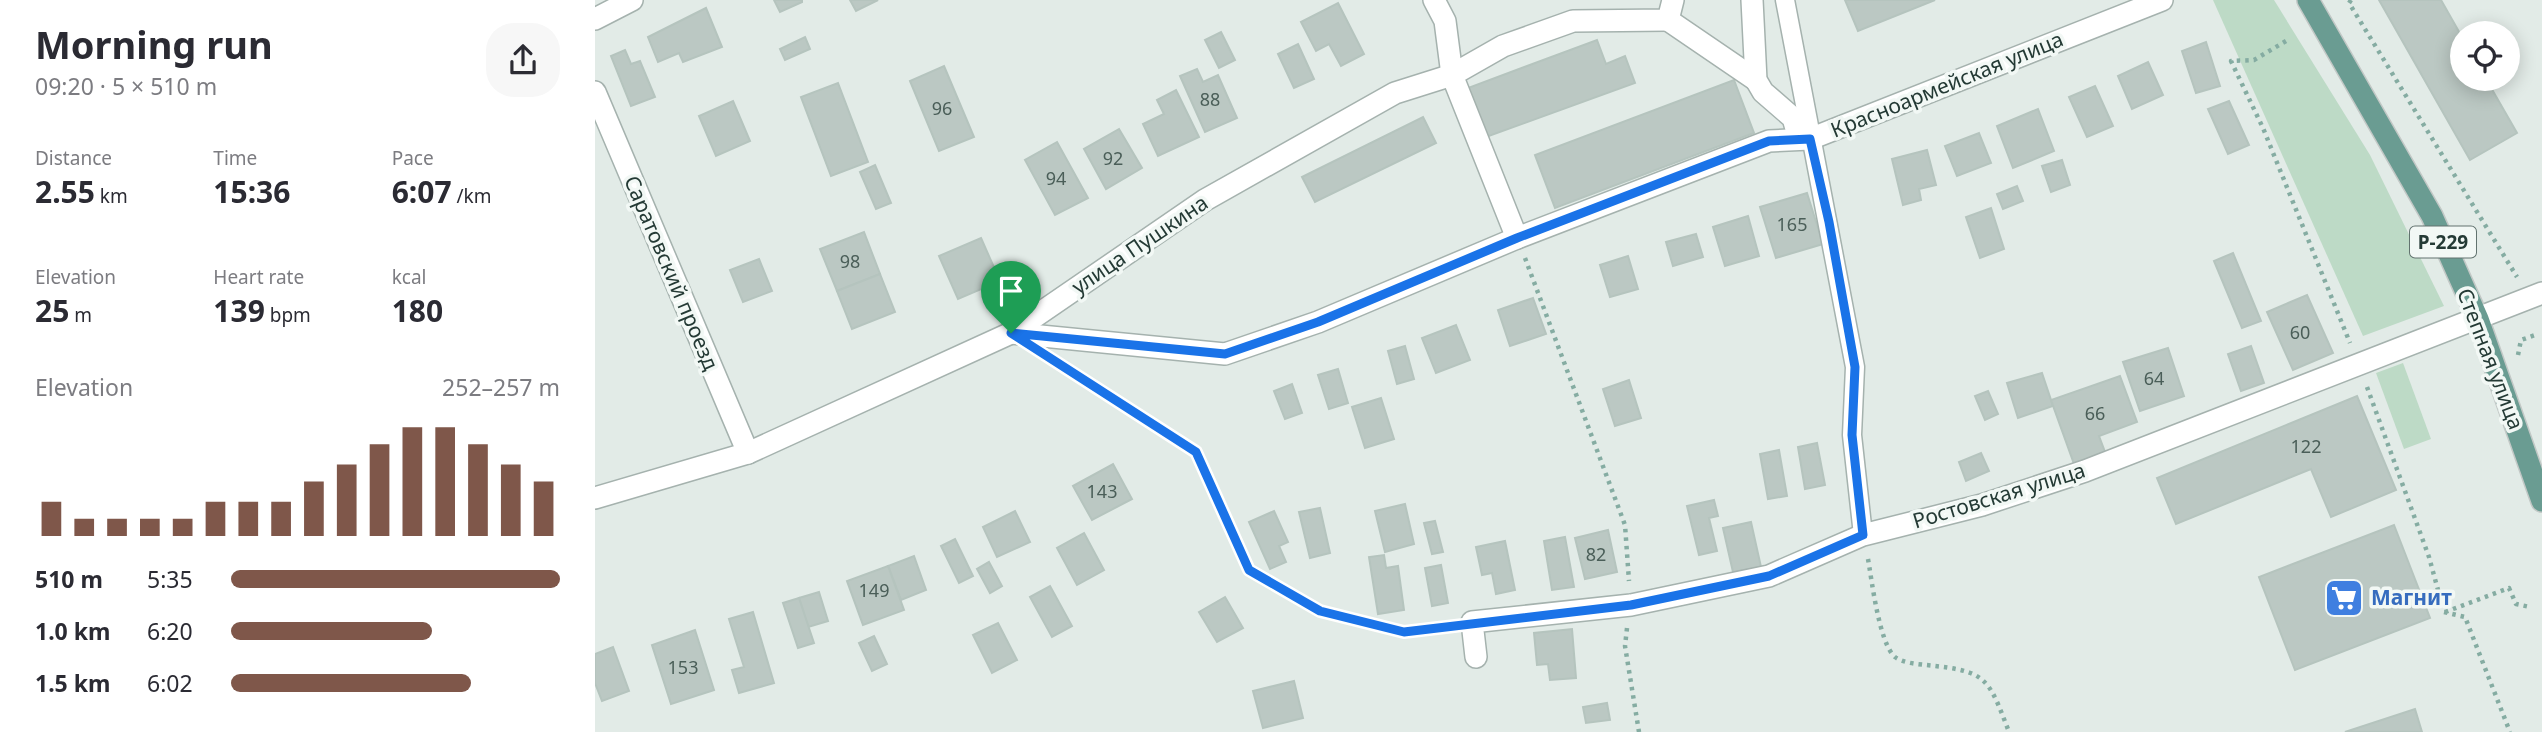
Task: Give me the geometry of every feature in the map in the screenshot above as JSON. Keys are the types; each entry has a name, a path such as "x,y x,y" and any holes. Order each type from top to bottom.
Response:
{"main road":[{"name":"Степная улица","path":"2308,0 2431,216 2478,319 2542,501"}],"street":[{"path":"595,19 632,0"},
{"path":"1434,0 1445,21 1452,75 1517,238"},
{"path":"1752,0 1756,80"},
{"name":"Красноармейская улица","path":"1011,333 1225,354 1318,322 1517,238 1769,141 1804,139 2162,0"},
{"path":"1671,10 1756,80 1763,92 1793,118 1804,139"},
{"name":"улица Пушкина","path":"595,498 748,453 1011,333 1205,200 1395,93 1452,75 1503,46 1573,21 1671,10"},
{"name":"Саратовский проезд","path":"595,93 748,453"},
{"name":"Ростовская улица","path":"1472,622 1631,605 1769,576 1863,535 1982,505 2085,471 2542,293"},
{"path":"1472,622 1476,657"}],"lane":[{"path":"1786,0 1794,34 1804,139 1829,222 1855,367 1852,435 1863,535"}],"path":[{"path":"2351,0 2349,3 2519,280"},
{"path":"2286,41 2254,60 2231,61 2263,128 2359,365 2429,557 2444,612"},
{"path":"1517,238 1625,525 1631,605 1625,646 1639,732"},
{"path":"2521,367 2517,356 2521,340 2537,334"},
{"path":"1055,361 1196,452 1249,570 1320,611 1404,632 1472,622"},
{"path":"1863,535 1886,643 1896,657 1915,664 1961,668 1981,676 1994,692 2009,732"},
{"path":"2444,612 2509,589 2516,604 2530,607"},
{"path":"2444,612 2465,617 2510,732"}],"green space":[{"path":"2213,0 2274,0 2370,155 2444,306 2363,336"},
{"path":"2403,363 2431,439 2404,449 2376,373"}],"building":[{"path":"774,0 802,0 802,2 780,12"},
{"path":"850,0 878,0 856,11"},
{"path":"1845,0 1935,0 1858,31"},
{"path":"2379,0 2441,0 2453,21 2450,21 2450,91 2493,91 2517,133 2470,160"},
{"path":"1338,3 1364,54 1341,66 1329,44 1316,51 1301,22"},
{"path":"706,8 722,47 683,62 679,53 658,62 648,37"},
{"path":"1221,32 1235,60 1219,68 1205,40"},
{"path":"805,37 810,49 785,60 780,49"},
{"path":"1597,40 1606,64 1625,56 1635,83 1486,137 1468,88"},
{"path":"2206,42 2220,86 2196,93 2182,51"},
{"path":"1298,44 1314,79 1294,88 1278,54"},
{"path":"625,50 631,64 640,61 655,97 631,106 611,56"},
{"path":"2148,62 2163,95 2132,109 2118,76"},
{"path":"944,66 974,137 939,151 910,81"},
{"path":"1197,69 1203,82 1218,75 1237,118 1205,132 1180,76"},
{"path":"1734,80 1754,133 1555,208 1535,155"},
{"path":"838,83 868,162 831,176 801,97"},
{"path":"2095,86 2113,126 2087,137 2069,97"},
{"path":"1176,90 1199,137 1158,156 1143,124 1164,114 1157,100"},
{"path":"733,101 750,141 716,156 699,116"},
{"path":"2229,101 2249,145 2228,154 2208,109"},
{"path":"2038,109 2054,151 2013,168 1997,126"},
{"path":"1423,117 1436,143 1315,202 1302,177"},
{"path":"1119,129 1142,168 1106,189 1084,149"},
{"path":"1979,133 1991,163 1957,176 1945,146"},
{"path":"1057,142 1088,198 1055,215 1025,160"},
{"path":"1927,150 1936,185 1919,189 1921,200 1903,205 1892,159"},
{"path":"2062,160 2070,185 2051,192 2042,166"},
{"path":"875,165 891,203 876,209 860,172"},
{"path":"2017,186 2023,201 2003,209 1997,194"},
{"path":"1807,193 1823,244 1776,258 1760,207"},
{"path":"1991,208 2004,249 1980,258 1966,217"},
{"path":"1748,216 1759,256 1725,266 1713,227"},
{"path":"864,232 880,274 837,291 820,249"},
{"path":"1696,234 1703,257 1673,266 1666,242"},
{"path":"981,238 1000,281 958,299 939,256"},
{"path":"2233,253 2261,321 2242,328 2214,261"},
{"path":"1628,256 1638,289 1610,297 1600,265"},
{"path":"759,259 772,291 743,302 730,270"},
{"path":"880,274 895,312 852,329 837,291"},
{"path":"2307,295 2333,353 2293,370 2267,312"},
{"path":"1533,298 1546,334 1510,346 1498,310"},
{"path":"1456,325 1470,360 1436,373 1422,338"},
{"path":"1405,346 1414,379 1397,384 1388,351"},
{"path":"2251,346 2264,383 2241,391 2228,354"},
{"path":"2168,348 2184,396 2140,411 2123,362"},
{"path":"1338,369 1348,403 1329,409 1318,375"},
{"path":"2042,373 2053,406 2018,418 2007,383"},
{"path":"2120,376 2137,422 2099,436 2105,452 2074,464 2051,400"},
{"path":"1629,380 1641,418 1615,426 1603,389"},
{"path":"1292,384 1302,413 1285,419 1274,391"},
{"path":"1988,391 1998,414 1985,420 1975,396"},
{"path":"2357,396 2396,490 2331,517 2311,469 2176,524 2157,478"},
{"path":"1381,398 1394,439 1365,448 1352,407"},
{"path":"1817,443 1825,485 1805,489 1798,447"},
{"path":"1779,450 1787,496 1768,499 1760,454"},
{"path":"1981,453 1989,471 1966,481 1959,462"},
{"path":"1113,464 1132,499 1092,520 1073,486"},
{"path":"1714,500 1718,516 1709,518 1717,551 1699,555 1687,506"},
{"path":"1405,504 1414,544 1385,552 1375,511"},
{"path":"1320,508 1330,553 1310,558 1299,512"},
{"path":"1015,511 1030,542 997,557 983,527"},
{"path":"1274,511 1288,542 1279,546 1286,562 1270,569 1249,522"},
{"path":"1435,521 1443,552 1432,554 1424,523"},
{"path":"1751,522 1761,567 1733,572 1723,528"},
{"name":"Магнит","path":"2394,525 2430,618 2295,670 2259,577"},
{"path":"1608,530 1617,572 1585,579 1575,538"},
{"path":"1084,533 1104,570 1077,585 1057,548"},
{"path":"1565,537 1574,587 1552,590 1544,541"},
{"path":"955,539 973,576 959,583 941,546"},
{"path":"1505,541 1515,590 1496,594 1492,573 1482,575 1476,547"},
{"path":"1384,555 1386,568 1398,566 1404,610 1378,614 1369,557"},
{"path":"914,556 926,590 901,600 888,566"},
{"path":"989,562 1002,586 990,593 977,569"},
{"path":"1441,565 1448,603 1432,606 1425,568"},
{"path":"888,566 904,610 863,625 847,581"},
{"path":"1050,586 1072,626 1052,637 1030,597"},
{"path":"819,592 828,621 808,627 799,598"},
{"path":"1225,597 1243,628 1217,642 1199,612"},
{"path":"799,598 814,643 798,648 783,603"},
{"path":"753,612 774,683 739,693 732,670 744,667 729,619"},
{"path":"998,623 1017,660 992,673 973,635"},
{"path":"1572,629 1576,678 1550,680 1548,664 1537,665 1534,633"},
{"path":"695,630 714,690 671,704 652,645"},
{"path":"874,636 887,664 872,671 859,643"},
{"path":"613,647 629,691 602,701 595,683 595,654"},
{"path":"1294,681 1303,718 1263,728 1253,691"},
{"path":"1607,703 1610,720 1586,723 1583,707"},
{"path":"2415,709 2422,732 2345,732"}],"place":[{"name":"Магнит","path":"2344,598"}],"route":[{"path":"1810,139 1829,222 1855,367 1852,435 1863,535 1769,576 1631,605 1404,632 1320,611 1249,570 1196,452 1011,333 1225,354 1318,322 1517,238 1769,141 1810,139"}]}
